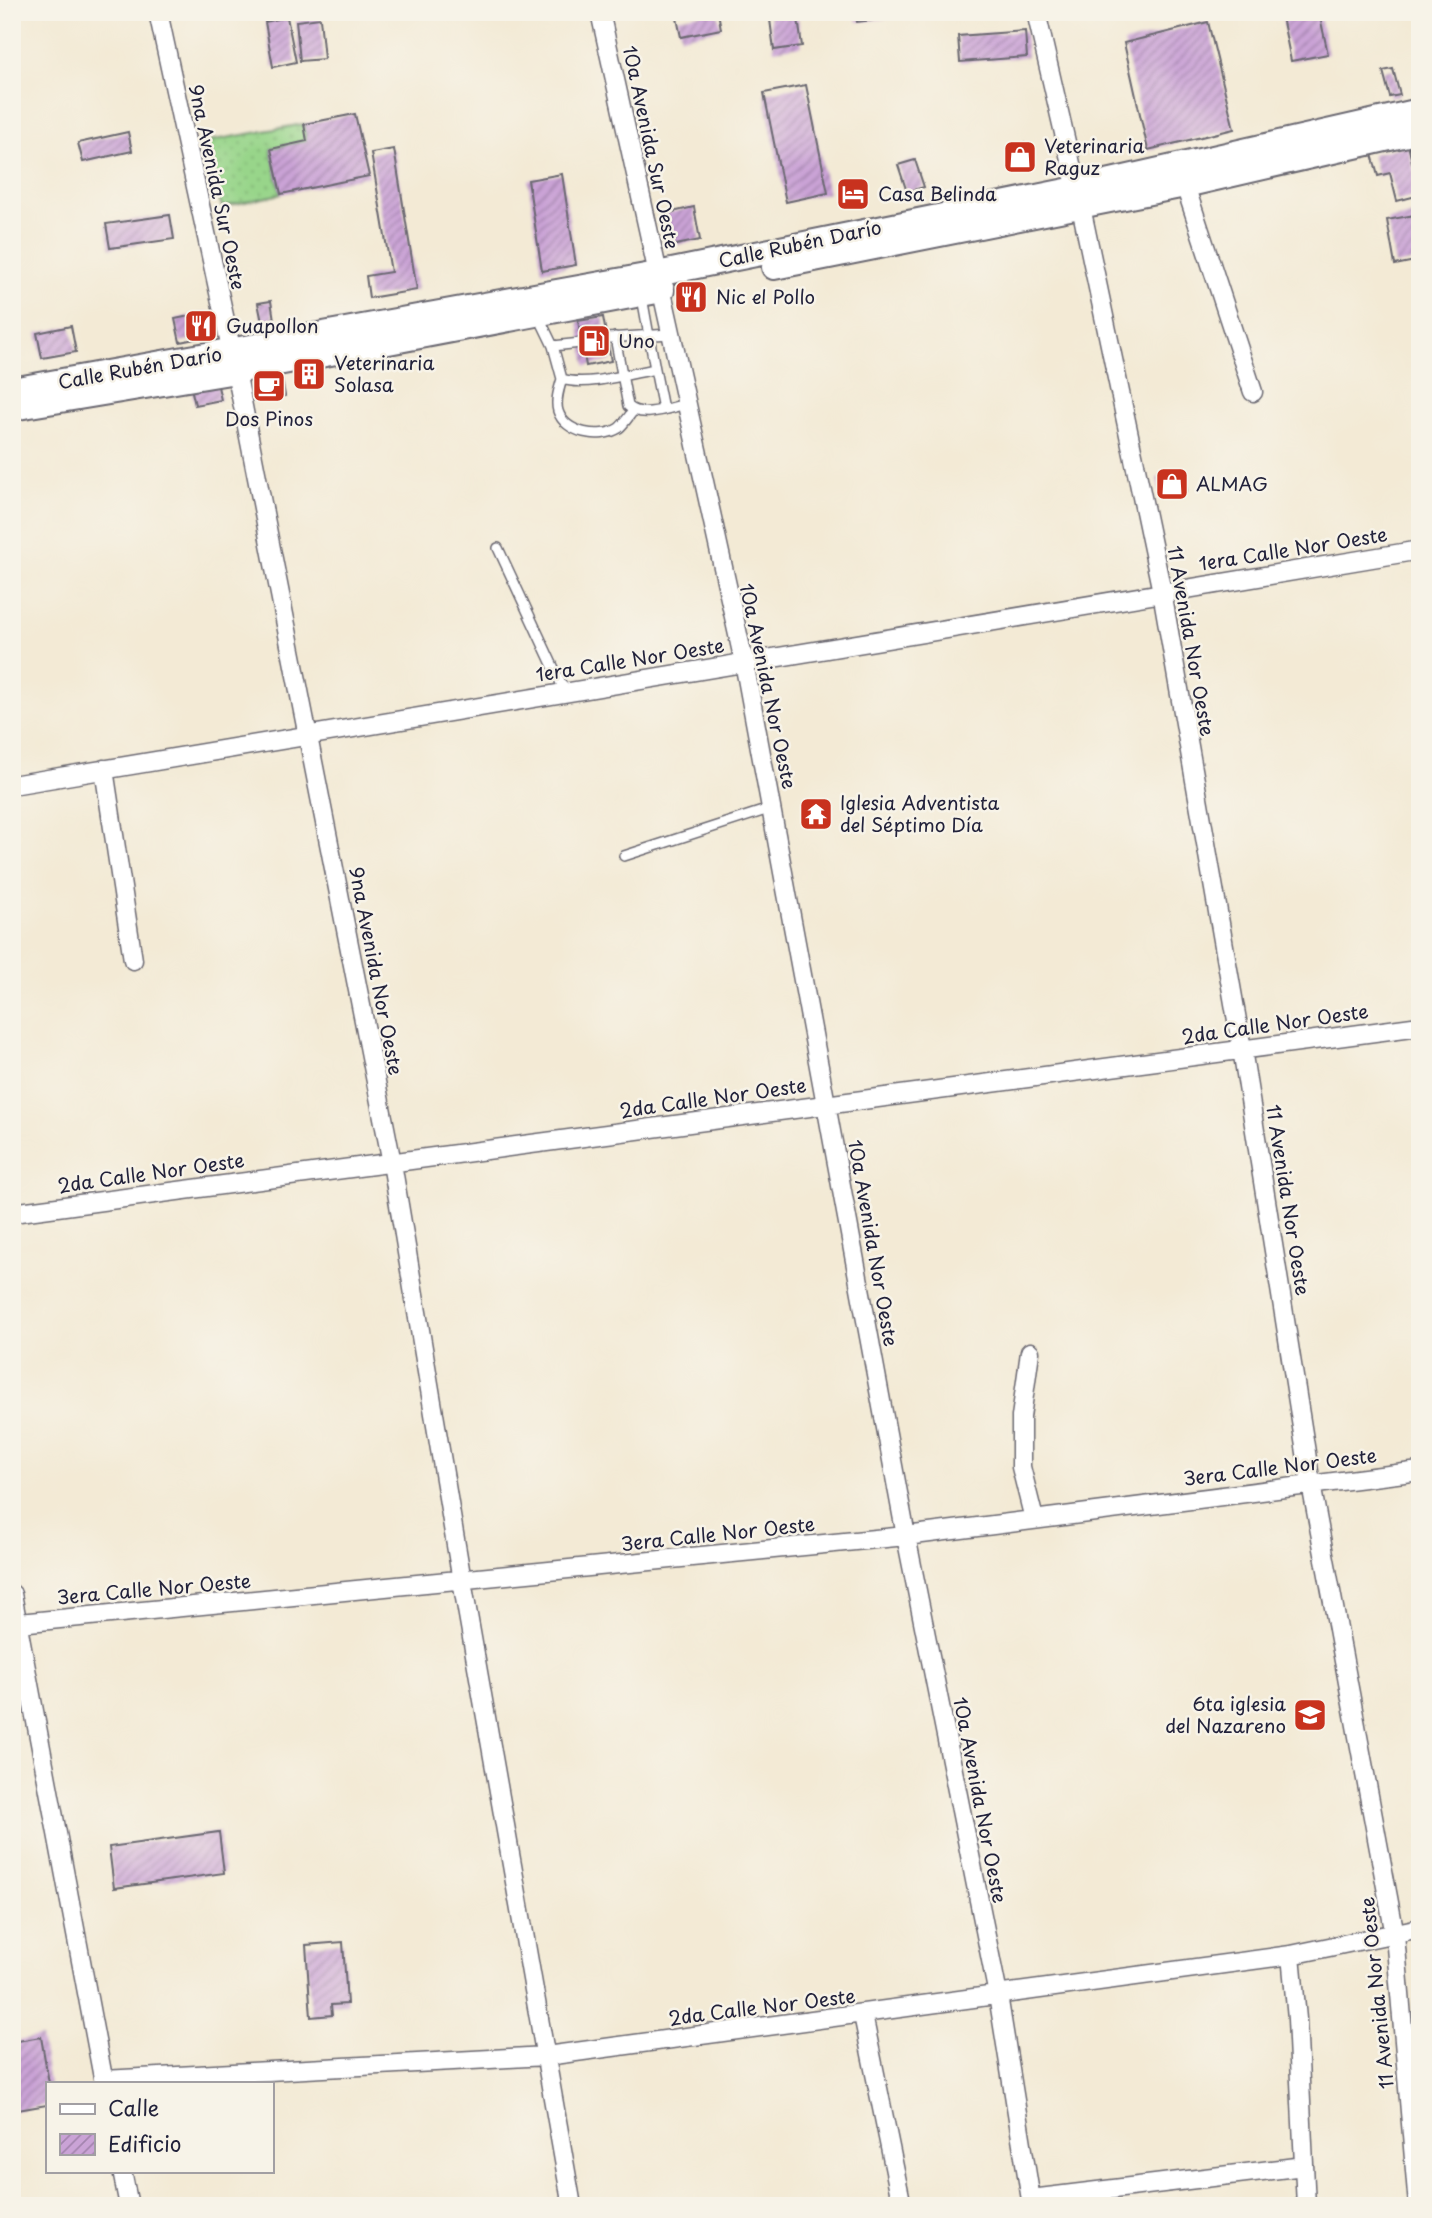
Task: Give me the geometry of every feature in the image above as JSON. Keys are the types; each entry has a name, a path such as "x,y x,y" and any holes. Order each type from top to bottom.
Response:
{"street":[{"name":"9na Avenida Sur Oeste","path":"158,12 234,361"},
{"name":"10a Avenida Sur Oeste","path":"600,12 650,284"},
{"name":"11 Avenida Nor Oeste","path":"1036,12 1162,592 1242,1049 1311,1484 1395,1935 1418,2206"},
{"name":"Calle Rubén Darío","path":"12,408 136,378 650,284 1078,198 1338,140 1420,111"},
{"name":"Calle Rubén Darío","path":"1338,140 1420,131"},
{"path":"1182,176 1253,392"},
{"name":"10a Avenida Nor Oeste","path":"650,284 670,334 744,663 906,1536 998,1995 1031,2202"},
{"name":"9na Avenida Nor Oeste","path":"234,361 392,1163 462,1581 572,2206"},
{"name":"Calle Rubén Darío","path":"12,390 136,378"},
{"name":"1era Calle Nor Oeste","path":"12,785 1420,550"},
{"path":"104,769 133,960"},
{"name":"2da Calle Nor Oeste","path":"12,1213 1420,1026"},
{"path":"1030,1352 1021,1416 1021,1467 1034,1520"},
{"name":"3era Calle Nor Oeste","path":"19,1623 906,1536 1420,1471"},
{"path":"12,1594 104,2082"},
{"name":"2da Calle Nor Oeste","path":"104,2082 546,2056 1291,1955 1420,1928"},
{"path":"1291,1955 1297,2019 1306,2206"},
{"path":"863,2015 902,2206"},
{"path":"1031,2202 1304,2166"},
{"path":"122,2172 129,2206"}],"lane":[{"path":"650,284 649,334 663,409"},
{"path":"534,306 553,346 562,379 557,393 558,411 566,425 589,434 606,432 619,428 633,411"},
{"path":"670,334 611,338 628,406 633,411 643,413 685,404"},
{"path":"553,346 581,343"},
{"path":"562,379 572,382 655,369"},
{"path":"498,548 565,692"},
{"path":"624,856 772,808"}],"green space":[{"path":"304,124 307,141 271,149 281,194 222,207 203,142"}],"building":[{"path":"718,12 721,29 681,37 677,18"},
{"path":"769,12 797,12 802,46 774,50"},
{"path":"855,12 926,12 926,14 857,22"},
{"path":"1281,12 1319,12 1328,54 1291,61"},
{"path":"287,17 296,62 273,67 265,22"},
{"path":"320,18 324,59 300,61 296,21"},
{"path":"1208,22 1234,129 1148,150 1124,43"},
{"path":"1025,31 1027,57 960,62 958,36"},
{"path":"1393,69 1400,95 1390,97 1383,71"},
{"path":"806,85 828,193 786,202 764,93"},
{"path":"355,114 369,176 281,194 271,149 307,141 304,124"},
{"path":"128,132 132,151 83,162 78,143"},
{"name":"Veterinaria Raguz","path":"1024,143 1030,168 1015,171 1009,146"},
{"path":"1408,145 1420,195 1397,201 1390,173 1378,176 1372,154"},
{"path":"394,149 417,290 369,298 366,276 391,272 371,153"},
{"path":"915,160 924,187 907,192 898,165"},
{"path":"562,174 576,265 542,271 528,180"},
{"path":"694,207 700,240 671,246 664,214"},
{"path":"1420,214 1420,260 1395,265 1387,220"},
{"path":"170,215 174,239 110,248 106,224"},
{"name":"Nic el Pollo","path":"698,289 702,304 684,308 683,295 686,291"},
{"path":"271,301 274,320 262,322 258,303"},
{"path":"209,312 214,335 180,342 175,319"},
{"name":"Uno","path":"603,317 611,361 586,366 578,321"},
{"path":"71,326 76,352 42,358 37,333"},
{"name":"Veterinaria Solasa","path":"314,360 318,386 304,388 300,362"},
{"path":"281,372 285,396 258,400 254,376"},
{"path":"216,377 221,400 195,405 190,383"},
{"name":"ALMAG","path":"1184,472 1187,491 1161,497 1157,478"},
{"path":"219,1832 224,1873 114,1888 109,1847"},
{"path":"343,1942 347,2004 331,2005 332,2015 311,2017 306,1945"},
{"path":"41,2037 49,2082 46,2082 46,2105 12,2111 12,2042"}],"place":[{"name":"Veterinaria Raguz","path":"1020,157"},
{"name":"Casa Belinda","path":"853,194"},
{"name":"Nic el Pollo","path":"691,297"},
{"name":"Guapollon","path":"201,326"},
{"name":"Uno","path":"594,341"},
{"name":"Veterinaria Solasa","path":"309,374"},
{"name":"Dos Pinos","path":"269,386"},
{"name":"ALMAG","path":"1172,484"},
{"name":"Iglesia Adventista del Séptimo Día","path":"816,814"},
{"name":"6ta iglesia del Nazareno","path":"1310,1715"}]}
